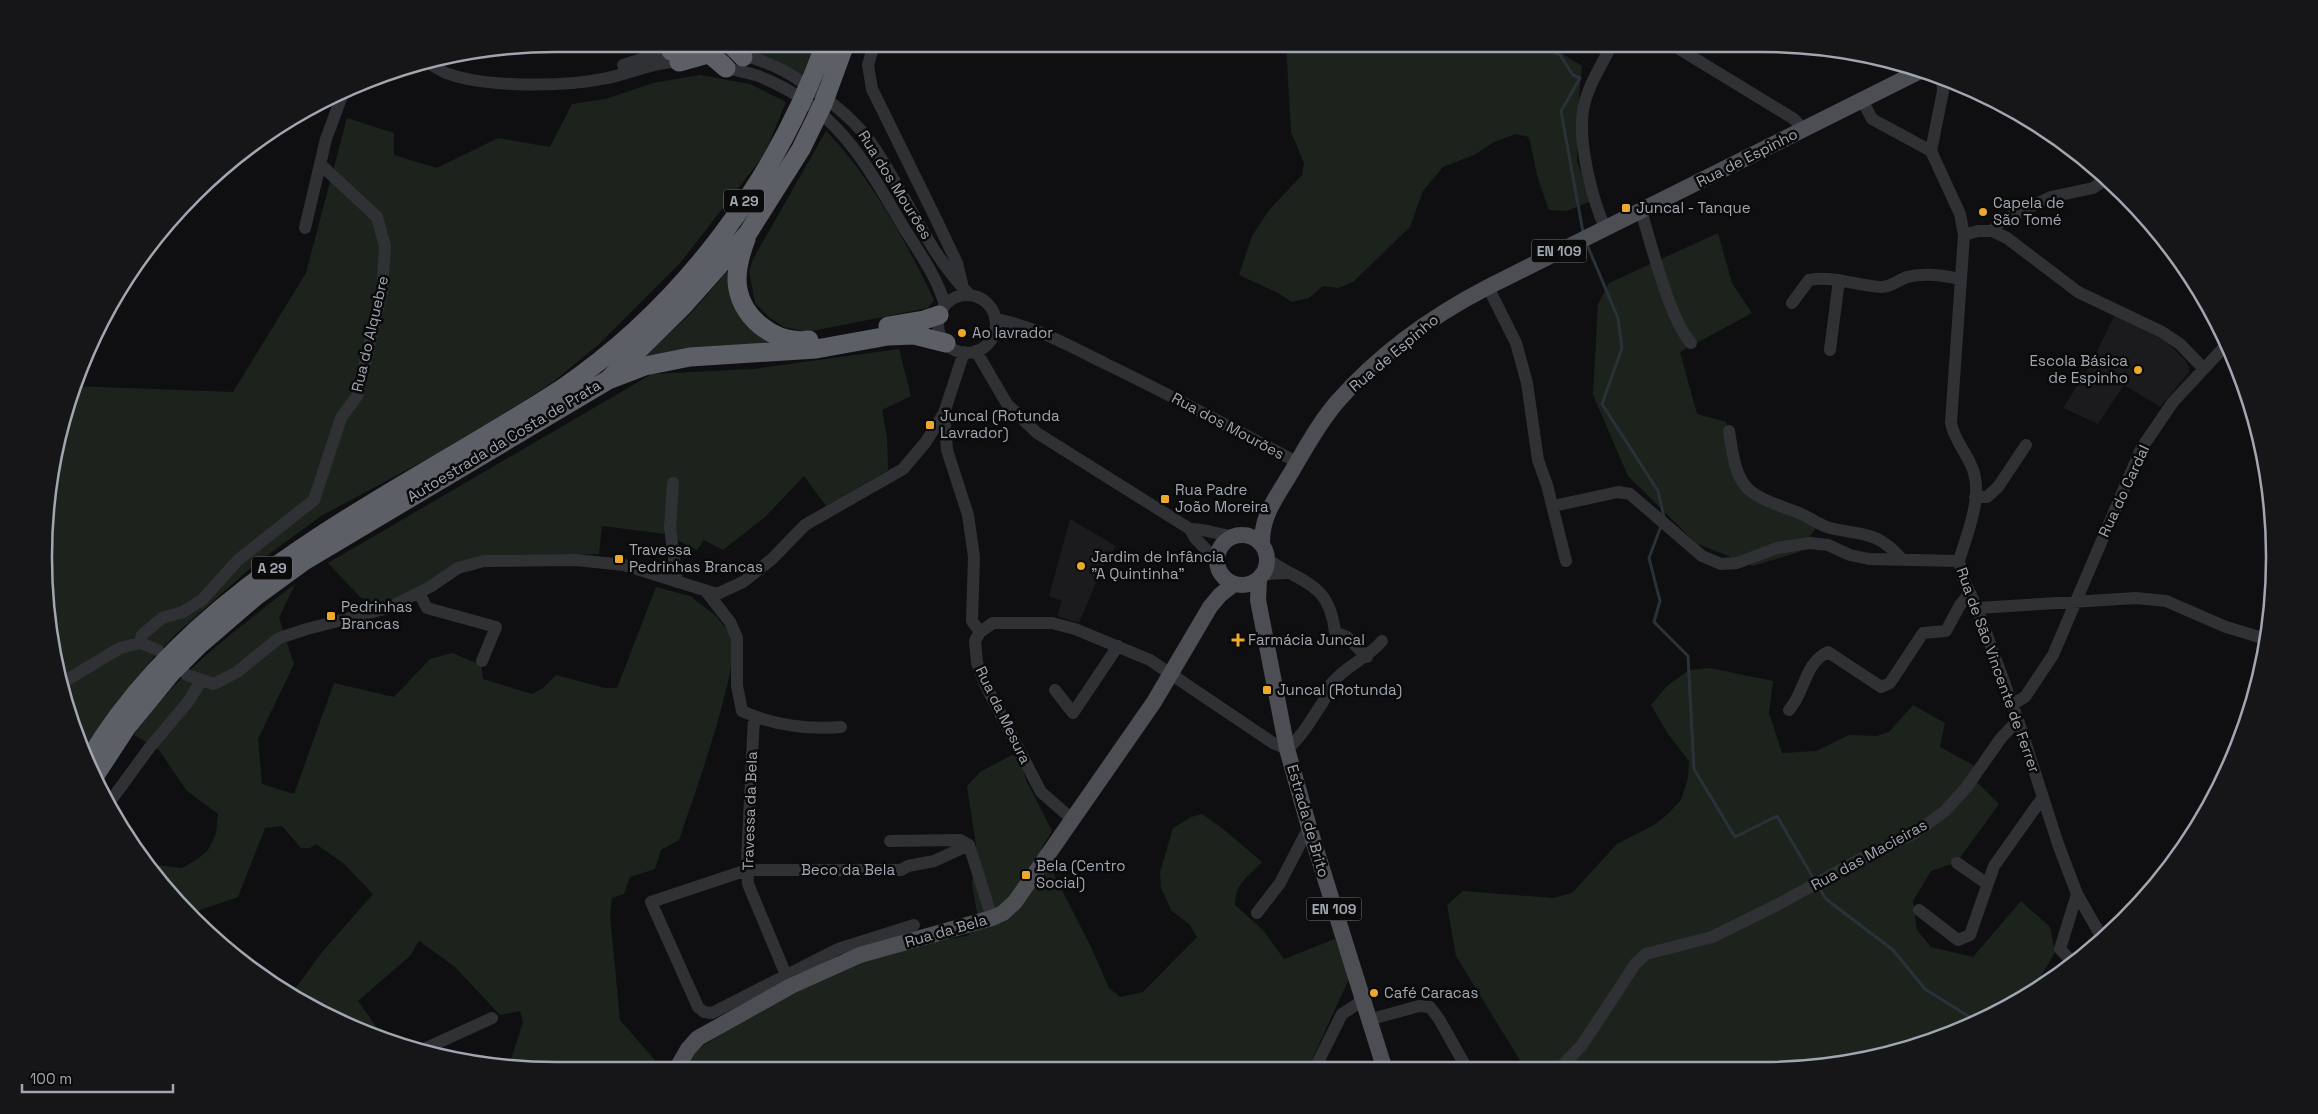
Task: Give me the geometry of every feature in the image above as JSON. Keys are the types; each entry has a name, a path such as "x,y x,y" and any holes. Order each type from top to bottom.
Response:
{"highway":[{"path":"677,52 698,57 703,52"},
{"path":"714,52 726,68"},
{"name":"Autoestrada da Costa de Prata","path":"93,754 138,691 190,634 246,586 295,551 560,390 587,372 644,323 671,296 706,255 742,204 784,139 806,93 822,52"},
{"name":"Autoestrada da Costa de Prata","path":"100,768 126,728 171,673 199,644 256,596 304,561 608,380 684,305 748,233 801,149 823,104 842,52"},
{"path":"748,233 738,269 738,291 749,314 768,331 780,337 804,340 924,320 942,310"},
{"path":"608,380 645,366 690,356 809,350 888,336 914,335 946,343"}],"main road":[{"name":"Rua de Espinho","path":"1263,564 1262,532 1266,514 1317,429 1337,402 1367,373 1426,322 1488,287 1911,76"},
{"name":"Rua de Espinho","path":"1236,536 1266,514"},
{"path":"1236,536 1249,536 1263,564 1239,585"},
{"name":"EN 109","path":"1217,565 1220,546 1236,536"},
{"name":"Estrada de Brito","path":"1263,564 1258,600 1287,749 1308,827 1382,1062"},
{"path":"1217,565 1222,576 1252,592 1258,600"},
{"name":"Rua da Bela","path":"1210,607 1217,565"},
{"name":"Rua da Bela","path":"681,1062 688,1049 698,1038 788,980 860,955 1004,913 1015,902 1154,702 1210,607 1220,595 1239,585"}],"street":[{"name":"Rua dos Mourões","path":"436,68 446,73 467,78 520,84 550,84 677,52 706,64 760,77 817,110 847,137 871,170 932,274 942,310"},
{"name":"Rua dos Mourões","path":"742,52 792,74 826,98 857,125 883,161 946,267 967,292"},
{"path":"872,52 868,65 872,89 957,263 967,292 984,302 991,309 995,319 995,329 991,339 985,346 970,352 951,348 946,343 938,327 942,310 956,297 967,292"},
{"path":"1606,228 1599,214 1586,161 1582,131 1583,110 1593,81 1608,52"},
{"path":"1684,52 1794,119 1804,130"},
{"path":"1862,100 1872,118 1930,151 1943,87"},
{"path":"305,228 326,139 340,102"},
{"name":"Rua de São Vincente de Ferrer","path":"1930,151 1960,214 1964,235 1951,423 1952,432 1975,476 1975,497 1959,561 1969,594 1977,608 2018,720 2077,894 2099,932"},
{"name":"Rua do Alquebre","path":"140,644 142,635 162,618 183,612 202,600 238,560 314,500 341,418 357,396 382,292 385,246 377,217 320,164"},
{"path":"1992,232 2001,221 2050,197 2093,188 2100,183"},
{"path":"1641,211 1669,299 1683,334 1691,343"},
{"path":"1964,235 1978,231 1992,232 2007,238 2078,292 2162,332 2180,344 2204,369"},
{"path":"1792,304 1809,280 1822,278 1883,287 1894,285 1906,278 1925,274 1961,278"},
{"path":"1830,350 1839,280"},
{"path":"1488,287 1516,343 1527,382 1538,460 1553,506 1566,561"},
{"name":"Rua dos Mourões","path":"995,319 1028,326 1160,390 1297,462"},
{"name":"Rua do Cardal","path":"2011,705 2026,697 2052,655 2141,449 2173,402 2221,350"},
{"path":"187,676 214,684 237,672 278,638 388,608 419,593 458,568 484,561 576,560 624,565 716,594 743,582 772,560 805,525 903,469 925,443 944,413 970,352"},
{"path":"970,352 1007,404 1037,433 1190,529 1217,565"},
{"name":"Rua da Mesura","path":"944,413 947,450 968,516 974,557 972,621 980,632 975,641 977,663 986,686 1041,792 1073,820"},
{"path":"1729,431 1734,467 1740,481 1752,492 1770,503 1801,513 1828,528 1872,535 1888,544 1901,558"},
{"path":"925,443 937,444 947,450"},
{"path":"1975,497 1987,497 1998,487 2026,445"},
{"path":"673,483 670,527 677,582"},
{"path":"1553,506 1618,492 1630,494 1702,556 1721,564 1737,563 1777,548 1810,543 1828,545 1850,555 1869,560 1901,558 1959,561"},
{"path":"1190,529 1200,529 1217,535 1236,536"},
{"path":"1263,564 1279,572 1290,573 1317,588 1328,602 1334,618 1335,632 1347,637 1367,657"},
{"path":"706,591 730,622 737,638 738,686 742,711 754,717 816,729 841,727"},
{"path":"419,593 427,608 496,627 482,661"},
{"path":"1789,710 1797,701 1803,680 1817,659 1828,652 1881,687 1890,683 1923,633 1946,631 1960,605 1969,594"},
{"path":"1977,608 2136,598 2166,601 2226,627 2259,637"},
{"path":"980,632 993,623 1052,623 1075,629 1150,660 1273,743 1287,749 1296,742 1324,701 1330,686 1342,672 1367,657 1382,641"},
{"path":"68,680 87,670 120,648 140,644 158,650"},
{"path":"1055,690 1073,713 1118,646"},
{"path":"113,796 150,747 188,702 201,681"},
{"name":"Travessa da Bela","path":"754,717 747,870 748,884 788,980"},
{"name":"Rua das Macieiras","path":"1566,1062 1582,1044 1636,963 1646,954 1712,936 1767,910 1915,833 1945,812 1966,788 2001,738 2018,720"},
{"path":"1919,910 1958,940 1970,935 1986,883 1994,866 2043,798"},
{"path":"1257,913 1280,883 1308,827"},
{"path":"890,841 960,840 969,845 992,918"},
{"name":"Beco da Bela","path":"704,1012 698,1007 651,902 747,870 901,870 908,866 934,861 969,845"},
{"path":"1957,863 1986,883"},
{"path":"2068,957 2060,949 2077,894"},
{"name":"Rua da Bela","path":"704,1012 712,1013 788,980 838,948 914,925"},
{"path":"1318,1062 1342,1014 1362,1001"},
{"path":"1368,1020 1419,1006 1430,1008 1439,1019 1463,1062"},
{"path":"432,1045 492,1018"}],"shaded area":[{"path":"752,52 811,52 803,75"},
{"path":"1286,52 1560,52 1582,66 1577,117 1577,161 1591,201 1567,211 1549,210 1538,179 1529,137 1516,134 1494,142 1474,155 1443,167 1423,191 1410,227 1353,282 1338,288 1323,286 1309,298 1292,302 1278,293 1239,275 1252,236 1269,210 1302,175 1304,163 1291,132"},
{"path":"700,75 750,84 786,102 764,155 681,262 599,344 553,382 470,436 321,516 253,566 178,632 153,658 88,743 79,719 62,655 57,623 52,557 57,491 62,459 82,386 233,392 306,273 347,118 394,133 394,155 437,168 498,138 550,147 572,104 606,99 653,83"},
{"path":"826,131 857,168 900,234 934,300 928,308 807,332 784,327 769,317 755,303 749,271 753,259"},
{"path":"1718,233 1732,283 1752,313 1680,352 1697,414 1726,422 1732,465 1737,476 1746,486 1784,506 1823,518 1799,552 1753,566 1696,543 1628,476 1593,395 1598,304 1609,283"},
{"path":"732,266 773,343 648,361 645,356 692,312"},
{"name":"Escola Básica de Espinho","path":"2114,316 2166,341 2186,361 2189,372 2160,407 2124,385 2098,424 2063,408 2090,366"},
{"path":"899,349 911,396 882,410 887,437 888,470 826,506 804,476 765,517 723,550 704,540 697,550 665,534 602,526 599,554 486,555 386,608 360,597 328,563 652,374 753,369"},
{"name":"Jardim de Infância \"A Quintinha\"","path":"1070,519 1116,546 1101,571 1079,623 1057,616 1062,601 1049,596"},
{"path":"295,584 279,618 294,664 258,739 262,784 294,794 334,683 394,697 430,659 452,653 481,665 483,679 532,694 543,688 556,675 605,688 617,688 656,587 690,596 716,616 736,641 719,717 679,840 661,850 655,869 630,877 624,894 612,898 610,915 620,1020 657,1062 557,1062 511,1059 523,1022 520,1011 500,1015 455,967 419,941 410,956 358,1001 377,1028 305,994 296,988 323,951 373,894 343,863 316,844 310,848 301,848 282,826 265,828 238,897 197,911 158,865 182,868 199,858 208,850 216,834 218,814 186,790 159,750 134,735 168,692 229,635"},
{"path":"1710,668 1773,681 1769,713 1782,753 1816,751 1849,735 1877,736 1889,732 1913,705 1945,723 1940,747 1973,765 1976,781 1999,804 1957,862 1931,871 1913,901 1917,930 1931,947 1973,957 2021,901 2050,927 2055,952 2041,976 2013,994 1954,1023 1923,1035 1859,1052 1827,1057 1761,1062 1521,1062 1456,956 1447,905 1463,891 1553,898 1572,893 1617,844 1654,825 1668,814 1681,800 1688,778 1689,761 1668,734 1651,705 1667,686 1689,670"},
{"path":"1012,755 1019,756 1026,780 1052,831 1041,849 1091,947 1109,988 1120,997 1143,992 1197,937 1190,925 1171,910 1161,888 1160,872 1173,828 1191,817 1202,814 1222,828 1262,862 1240,886 1235,905 1263,930 1284,959 1335,939 1349,979 1311,1062 688,1062 691,1053 787,993 900,947 967,936 979,924 972,884 976,845 967,786 980,772"}],"waterway":[{"path":"1553,52 1560,55 1573,75 1580,78 1561,111 1583,232"},
{"path":"1588,247 1618,318 1622,348 1602,404 1658,491 1664,517"},
{"path":"1661,526 1649,558 1660,601 1654,622 1688,656 1694,769 1735,837 1777,816 1812,876"},
{"path":"1821,891 1826,899 1893,950 1925,989 1968,1016"}],"place":[{"name":"Juncal - Tanque","path":"1626,208"},
{"name":"Capela de São Tomé","path":"1983,212"},
{"name":"Ao lavrador","path":"962,333"},
{"name":"Escola Básica de Espinho","path":"2138,370"},
{"name":"Juncal (Rotunda Lavrador)","path":"930,425"},
{"name":"Rua Padre João Moreira","path":"1165,499"},
{"name":"Travessa Pedrinhas Brancas","path":"619,559"},
{"name":"Jardim de Infância \"A Quintinha\"","path":"1081,566"},
{"name":"Pedrinhas Brancas","path":"331,616"},
{"name":"Farmácia Juncal","path":"1238,640"},
{"name":"Juncal (Rotunda)","path":"1267,690"},
{"name":"Bela (Centro Social)","path":"1026,875"},
{"name":"Café Caracas","path":"1374,993"}]}
